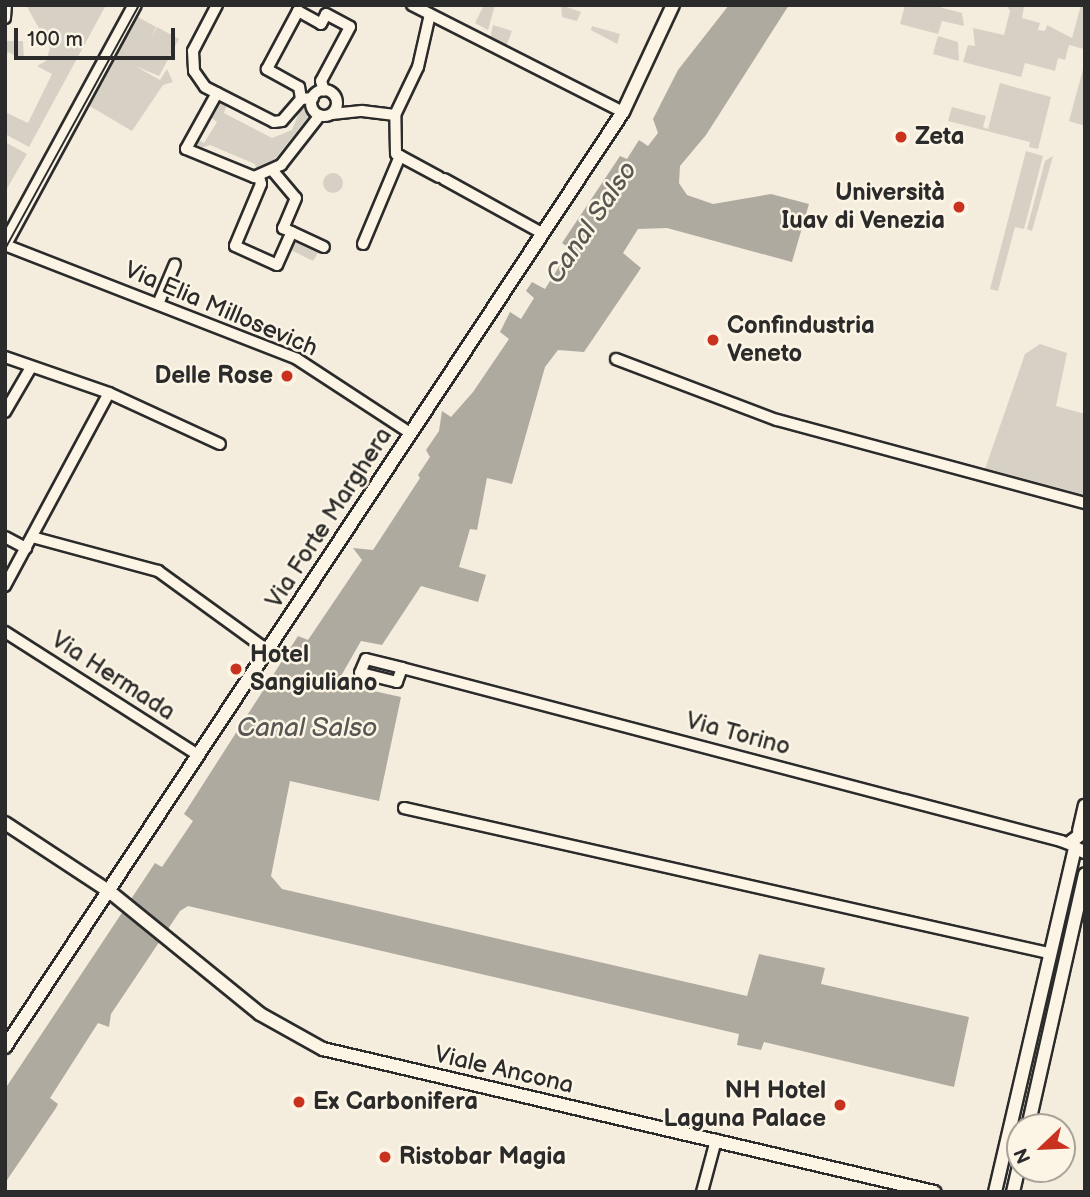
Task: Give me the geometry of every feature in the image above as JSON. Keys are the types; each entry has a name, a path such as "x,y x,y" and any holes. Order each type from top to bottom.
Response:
{"street":[{"path":"5,18 6,5"},
{"path":"5,244 135,5"},
{"path":"217,5 192,60 198,79 217,93 278,123 301,99 324,91"},
{"path":"412,5 623,111"},
{"name":"Via Forte Marghera","path":"5,1046 115,896 198,755 623,111 673,5"},
{"path":"301,99 299,87 267,69 298,11 321,24 326,14 350,27 321,81 324,91 362,111"},
{"path":"430,14 418,67 395,115 396,154 542,233"},
{"path":"217,93 186,149 259,177 273,171 320,115"},
{"path":"332,114 337,107 335,96"},
{"path":"313,97 314,110 320,115 362,111 395,115"},
{"path":"363,244 400,156"},
{"path":"259,177 261,184 235,246 277,265 296,198 273,171"},
{"path":"287,230 324,247"},
{"name":"Via Elia Millosevich","path":"5,244 297,359 410,433"},
{"path":"158,304 175,264"},
{"path":"5,357 30,369 109,393 220,444"},
{"path":"616,359 777,420 1085,503"},
{"path":"5,412 30,369"},
{"path":"5,586 109,393"},
{"path":"5,537 26,548"},
{"path":"32,537 158,571 267,650"},
{"name":"Via Hermada","path":"5,632 198,755"},
{"name":"Via Torino","path":"402,668 1076,841"},
{"path":"995,1192 1048,953 1085,806"},
{"path":"404,808 1048,953"},
{"name":"Viale Ancona","path":"5,823 115,896 260,1014 323,1049 934,1192"},
{"path":"1031,1113 1085,874"},
{"path":"702,1192 716,1140"}],"shaded area":[{"path":"26,5 106,5 29,147 5,134 5,112 28,123 52,74 37,66 46,61 50,48"},
{"path":"484,5 495,5 488,30 475,23"},
{"path":"561,5 581,12 577,21 562,17"},
{"path":"905,5 932,5 962,13 964,26 942,21 938,34 900,24"},
{"path":"1006,5 1024,7 1022,18 1040,23 1038,30 1045,31 1047,25 1072,38 1081,5 1085,5 1084,49 1069,45 1065,60 1058,58 1055,71 1025,63 1021,77 963,62 968,45 975,46 973,28 1004,35 1010,11"},
{"path":"136,16 156,27 151,38 157,27 179,39 159,76 135,66 160,80 167,69 173,82 163,85 132,131 88,105"},
{"path":"493,25 512,31 506,47 490,39"},
{"path":"592,26 620,34 617,44 591,30"},
{"path":"938,36 958,42 959,61 933,54"},
{"path":"5,41 23,41 24,60 8,52 5,57"},
{"path":"1085,62 1085,126 1069,121"},
{"path":"1000,83 1051,97 1038,149 1029,147 1030,142 948,121 952,107 986,116 983,127 988,129"},
{"path":"219,97 228,101 224,113 272,138 292,130 301,108 307,110 308,117 272,163 256,168 255,164 210,145 198,149 195,146 197,139 204,143 217,122 209,116"},
{"path":"5,142 27,154 5,192"},
{"path":"1026,151 1043,156 1024,229 1015,227 998,291 990,289"},
{"path":"1053,156 1032,231 1027,229 1045,161"},
{"path":"333,173 340,176 343,183 340,190 333,193 326,190 323,183 326,176"},
{"path":"293,241 318,253 313,261 289,249"},
{"path":"1040,344 1067,353 1056,406 1085,414 1085,496 985,469 1025,354"}],"water":[{"name":"Canal Salso","path":"729,5 789,5 706,135 680,166 679,183 687,195 713,204 771,194 809,204 792,262 667,228 638,229 623,253 641,268 584,352 558,350 545,367 512,484 487,478 477,530 470,529 459,567 486,575 478,602 421,586 382,645 361,641 337,683 401,697 379,801 290,781 271,876 282,889 747,996 759,954 825,968 821,984 969,1017 954,1087 764,1042 761,1050 737,1045 739,1034 188,906 180,911 111,1014 109,1027 98,1023 50,1098 58,1104 56,1108 5,1183 5,1089 155,863 162,867 193,821 184,814 298,636 308,640 362,560 353,548 373,550 420,478 418,475 430,457 426,450 439,431 442,411 451,417 473,392 509,339 500,332 510,312 521,319 534,298 526,291 532,282 545,289 570,249 562,243 620,156 627,159 639,140 648,146 658,133 653,119 678,70"}],"tram line":[{"path":"5,249 139,5"}],"place":[{"name":"Zeta","path":"901,137"},
{"name":"Università Iuav di Venezia","path":"959,207"},
{"name":"Confindustria Veneto","path":"713,340"},
{"name":"Delle Rose","path":"287,376"},
{"name":"Hotel Sangiuliano","path":"236,669"},
{"name":"Ex Carbonifera","path":"299,1102"},
{"name":"NH Hotel Laguna Palace","path":"840,1105"},
{"name":"Ristobar Magia","path":"385,1157"}]}
